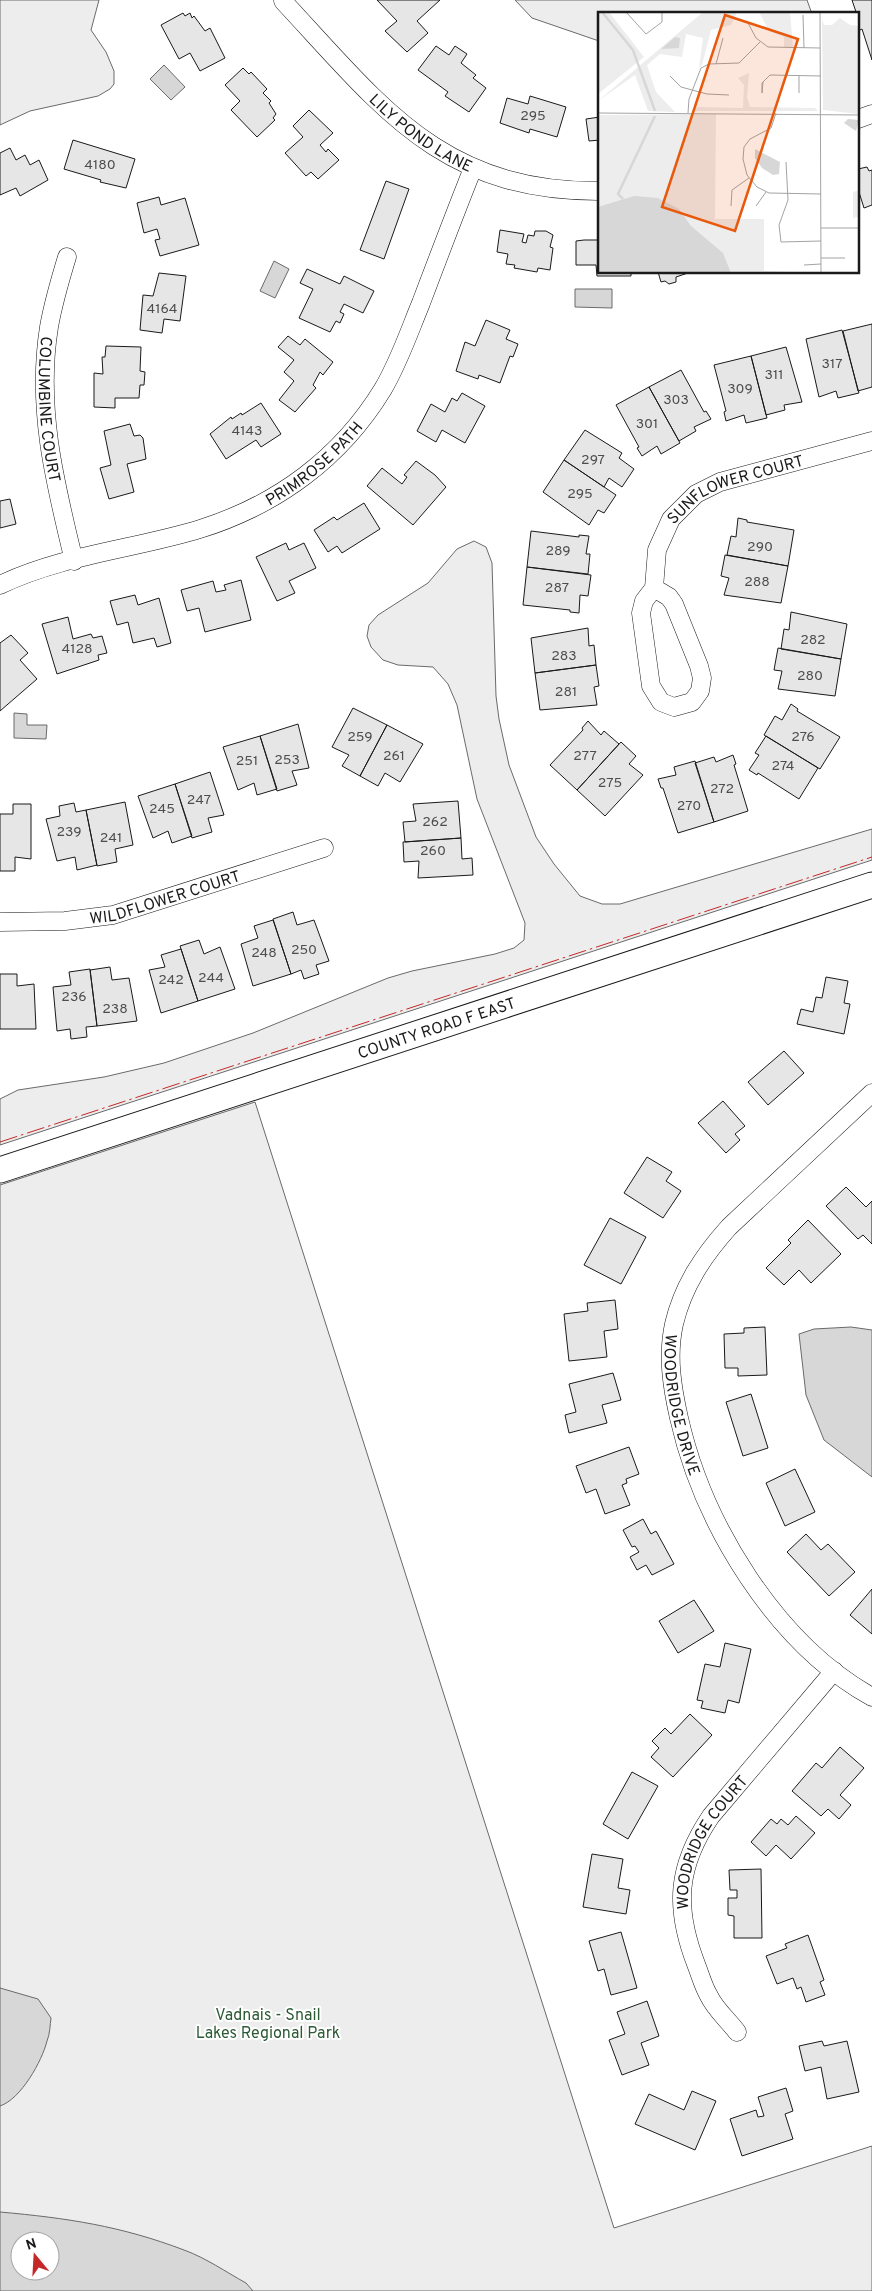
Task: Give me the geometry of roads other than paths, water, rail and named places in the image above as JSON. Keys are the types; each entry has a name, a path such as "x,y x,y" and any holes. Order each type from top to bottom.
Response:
{"street":[{"name":"LILY POND LANE","path":"283,1 393,117 426,142 473,168 533,186 598,191"},
{"path":"860,118 872,114"},
{"name":"PRIMROSE PATH","path":"0,585 28,573 186,533 239,515 282,493 331,453 366,414 390,376 473,168"},
{"name":"COLUMBINE COURT","path":"67,257 49,328 44,400 50,456 74,561"},
{"name":"SUNFLOWER COURT","path":"654,588 670,597 674,604 701,672 702,685 697,697 692,702 680,706 674,707 661,702 651,686 641,609 646,598 654,588 655,559 662,534 676,512 696,494 712,485 742,474 872,441"},
{"name":"WILDFLOWER COURT","path":"0,922 65,921 113,915 324,848"},
{"name":"COUNTY ROAD F EAST","path":"0,1170 872,885"},
{"name":"WOODRIDGE DRIVE","path":"872,1093 729,1227 709,1249 693,1273 681,1300 674,1326 671,1352 673,1392 684,1440 700,1487 721,1532 746,1574 776,1613 803,1643 834,1671 872,1697"},
{"name":"WOODRIDGE COURT","path":"737,2032 709,1997 685,1932 681,1899 687,1859 698,1836 711,1816 834,1671"}],"park label":[{"name":"Vadnais - Snail Lakes Regional Park","path":"268,2023"}]}
